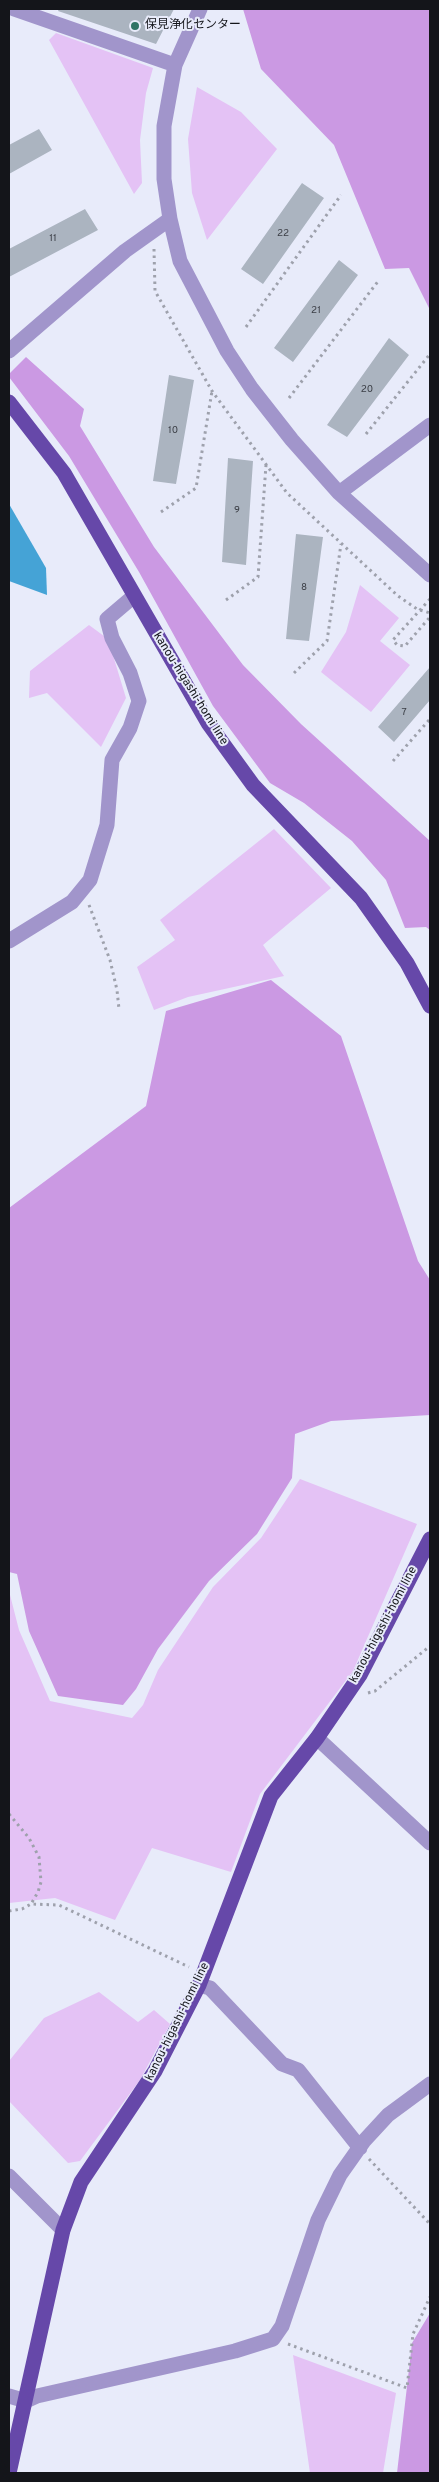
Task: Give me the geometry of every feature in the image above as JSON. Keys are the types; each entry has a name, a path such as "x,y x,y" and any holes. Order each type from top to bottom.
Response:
{"main road":[{"name":"kanou-higashi-homi line","path":"9,402 64,473 208,723 254,785 361,898 407,963 430,1006"},
{"name":"kanou-higashi-homi line","path":"9,2473 63,2230 81,2182 156,2072 201,1979 271,1796 316,1738 360,1674 430,1539"}],"street":[{"path":"14,9 175,64"},
{"path":"200,9 175,64 164,126 164,179 170,219 180,261 227,351 252,389 292,440 340,494 430,575"},
{"path":"9,351 126,251 170,219"},
{"path":"340,494 430,425"},
{"path":"9,941 72,902 90,880 107,825 112,760 130,728 140,702 130,673 112,638 107,619 134,596"},
{"path":"316,1738 430,1843"},
{"path":"201,1979 282,2064 298,2070 360,2148"},
{"path":"9,2396 26,2401 37,2396 235,2351 274,2339 282,2326 318,2220 340,2175 388,2115 430,2084"},
{"path":"9,2176 63,2230"}],"path":[{"path":"246,327 341,195"},
{"path":"154,247 155,291 212,391 287,493 398,596 416,609 430,615 405,646 397,645 393,640 430,599"},
{"path":"289,398 379,280"},
{"path":"366,434 430,354"},
{"path":"161,512 196,488 212,391"},
{"path":"226,600 258,578 266,464"},
{"path":"294,673 327,642 341,544"},
{"path":"393,761 430,719"},
{"path":"80,893 87,900 110,960 119,1009"},
{"path":"368,1693 375,1691 430,1646"},
{"path":"9,1814 29,1838 39,1857 41,1882 31,1904 22,1909 9,1911"},
{"path":"31,1904 60,1905 201,1979"},
{"path":"360,2148 430,2224"},
{"path":"274,2339 407,2388 413,2334 430,2297"}],"shaded area":[{"path":"243,9 430,9 430,310 409,268 385,269 334,145 261,69"},
{"path":"56,33 153,68 146,93 140,140 142,183 134,194 49,40"},
{"path":"197,87 241,112 277,149 207,240 192,193 188,139"},
{"path":"26,357 84,409 80,426 154,547 243,665 301,724 430,841 430,930 426,927 405,928 386,880 352,841 304,803 270,783 213,706 139,572 69,456 9,377 9,374"},
{"path":"360,585 399,618 380,641 410,665 371,712 321,672 346,632"},
{"path":"89,625 108,639 126,698 101,747 47,693 29,698 30,671"},
{"path":"274,829 331,888 263,945 284,976 188,997 154,1010 137,967 175,940 160,920"},
{"path":"271,980 341,1036 418,1261 430,1280 430,1415 331,1421 295,1434 292,1478 257,1534 209,1581 158,1649 136,1689 123,1705 58,1696 29,1631 17,1574 9,1572 9,1208 146,1106 166,1011"},
{"path":"300,1479 417,1524 353,1671 260,1794 231,1872 152,1848 115,1920 55,1898 9,1903 9,1591 19,1630 50,1701 132,1718 143,1705 158,1670 213,1587 261,1538"},
{"path":"99,1992 138,2022 154,2010 170,2024 140,2080 80,2161 68,2163 9,2101 9,2061 44,2018"},
{"path":"430,2313 430,2473 397,2473 412,2343"},
{"path":"293,2355 396,2393 383,2473 310,2473"}],"water":[{"path":"9,504 46,568 47,595 9,581"}],"building":[{"name":"保見浄化センター","path":"59,9 174,9 156,44 58,11"},
{"path":"39,129 52,150 9,174 9,145"},
{"path":"302,183 324,198 263,284 241,269"},
{"path":"85,209 98,230 9,277 9,249"},
{"path":"339,260 358,275 293,362 274,348"},
{"path":"389,338 409,355 347,437 327,425"},
{"path":"169,375 194,380 176,484 153,481"},
{"path":"228,458 253,461 246,565 222,562"},
{"path":"296,534 323,537 309,641 286,639"},
{"path":"430,667 430,700 394,742 378,727"}],"place":[{"name":"保見浄化センター","path":"135,26"}]}
